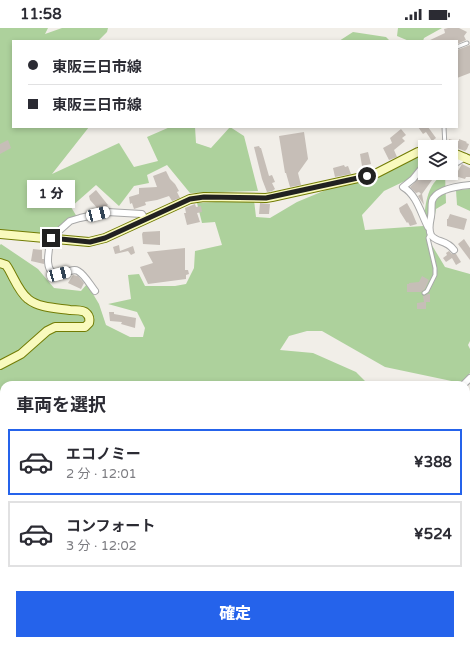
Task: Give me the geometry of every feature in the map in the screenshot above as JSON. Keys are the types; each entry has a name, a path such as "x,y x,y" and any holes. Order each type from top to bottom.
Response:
{"main road":[{"path":"0,234 90,242 105,238 190,199 204,197 266,198 377,173 418,152"},
{"path":"0,263 6,265 28,300 51,308 82,311 87,314 90,320 85,327 58,326 50,329 21,354 0,365"}],"street":[{"path":"418,173 403,187 412,194 419,207 423,220 428,227 430,227"},
{"path":"454,250 450,244 435,239 431,234 430,227 432,200 448,188 470,184"},
{"path":"95,291 79,271 74,270 59,274 53,273 49,270 48,265 51,238 70,222 107,212 142,214 145,219"}],"lane":[{"path":"458,47 468,42"},
{"path":"444,128 445,140"},
{"path":"424,293 427,291 435,275 435,268 428,238 431,234"}],"green space":[{"path":"0,28 48,28 45,34 62,28 108,28 107,32 99,40 12,40 12,128 88,128 52,174 119,143 134,167 158,161 147,137 168,128 195,128 196,143 211,148 229,128 244,136 258,191 190,193 167,165 147,175 149,183 134,186 119,206 96,185 71,207 77,217 66,220 50,235 0,230"},
{"path":"398,28 442,28 424,38 423,40 407,40 397,36"},
{"path":"353,32 386,37 389,40 341,40"},
{"path":"418,156 418,169 407,180 384,191 362,215 365,230 423,226 426,204 430,190 437,180 445,180 446,203 436,209 430,242 445,267 470,274 470,341 468,345 470,349 470,373 463,381 452,381 385,367 322,331 307,331 289,336 280,350 313,353 356,372 365,381 0,381 1,244 38,269 54,288 81,291 87,284 99,304 106,325 130,337 143,337 145,328 137,312 108,304 131,299 128,275 139,274 145,286 175,286 186,284 194,268 195,251 222,245 215,222 202,223 197,203 254,200 256,217 270,218 297,202"},
{"path":"470,189 470,211 457,205 456,190"}],"building":[{"path":"459,28 467,32 464,36 466,40 458,44 458,40 430,40 445,33 444,29"},
{"path":"470,45 470,73 458,78 458,50"},
{"path":"419,128 429,128 436,138 431,140 426,132 423,134"},
{"path":"401,129 406,135 402,138 405,141 394,150 397,157 389,160 383,148 392,143 390,138"},
{"path":"304,132 308,159 298,173 301,185 290,187 285,173 279,136"},
{"path":"459,139 469,144 465,151 458,148"},
{"path":"8,140 11,148 0,154 0,144"},
{"path":"259,146 261,148 269,176 272,175 275,182 272,183 275,189 272,191 267,192 262,179 254,147"},
{"path":"368,152 371,164 362,166 360,154"},
{"path":"462,164 470,168 470,177 466,177 465,179 458,177 458,171"},
{"path":"344,165 345,167 348,166 351,174 335,177 333,168"},
{"path":"166,171 179,191 177,192 180,198 172,201 169,196 145,202 146,205 134,209 132,203 130,204 129,197 139,194 139,188 157,187 153,176"},
{"path":"418,179 432,180 422,194 424,205 418,196 421,194 419,192 416,193 410,187"},
{"path":"96,190 108,205 104,208 98,209 90,200 89,196"},
{"path":"260,203 270,204 269,214 259,214"},
{"path":"407,203 417,224 410,226 400,212 399,208"},
{"path":"195,204 196,207 201,206 202,212 197,213 200,222 187,225 184,213 186,213 185,208"},
{"path":"450,214 467,219 464,230 447,226 447,219"},
{"path":"160,231 160,245 143,244 143,232"},
{"path":"464,239 470,248 470,260 458,244"},
{"path":"119,245 120,251 133,246 135,253 131,255 128,251 115,254 113,247"},
{"path":"185,248 185,270 188,270 189,274 186,275 186,279 148,284 140,267 153,263 147,252"},
{"path":"33,249 42,250 42,259 44,259 44,264 31,261"},
{"path":"449,251 452,254 456,254 461,262 456,265 452,258 446,262 443,258"},
{"path":"73,275 78,276 84,283 81,289 68,283"},
{"path":"422,276 429,280 425,289 421,292 407,292 407,284 419,282"},
{"path":"430,294 430,302 426,302 426,309 417,309 417,303 424,302 423,296"},
{"path":"109,312 136,318 135,328 121,324 122,322 110,321"}],"route":[{"path":"51,238 90,242 105,238 190,199 204,197 266,198 367,176"}]}
